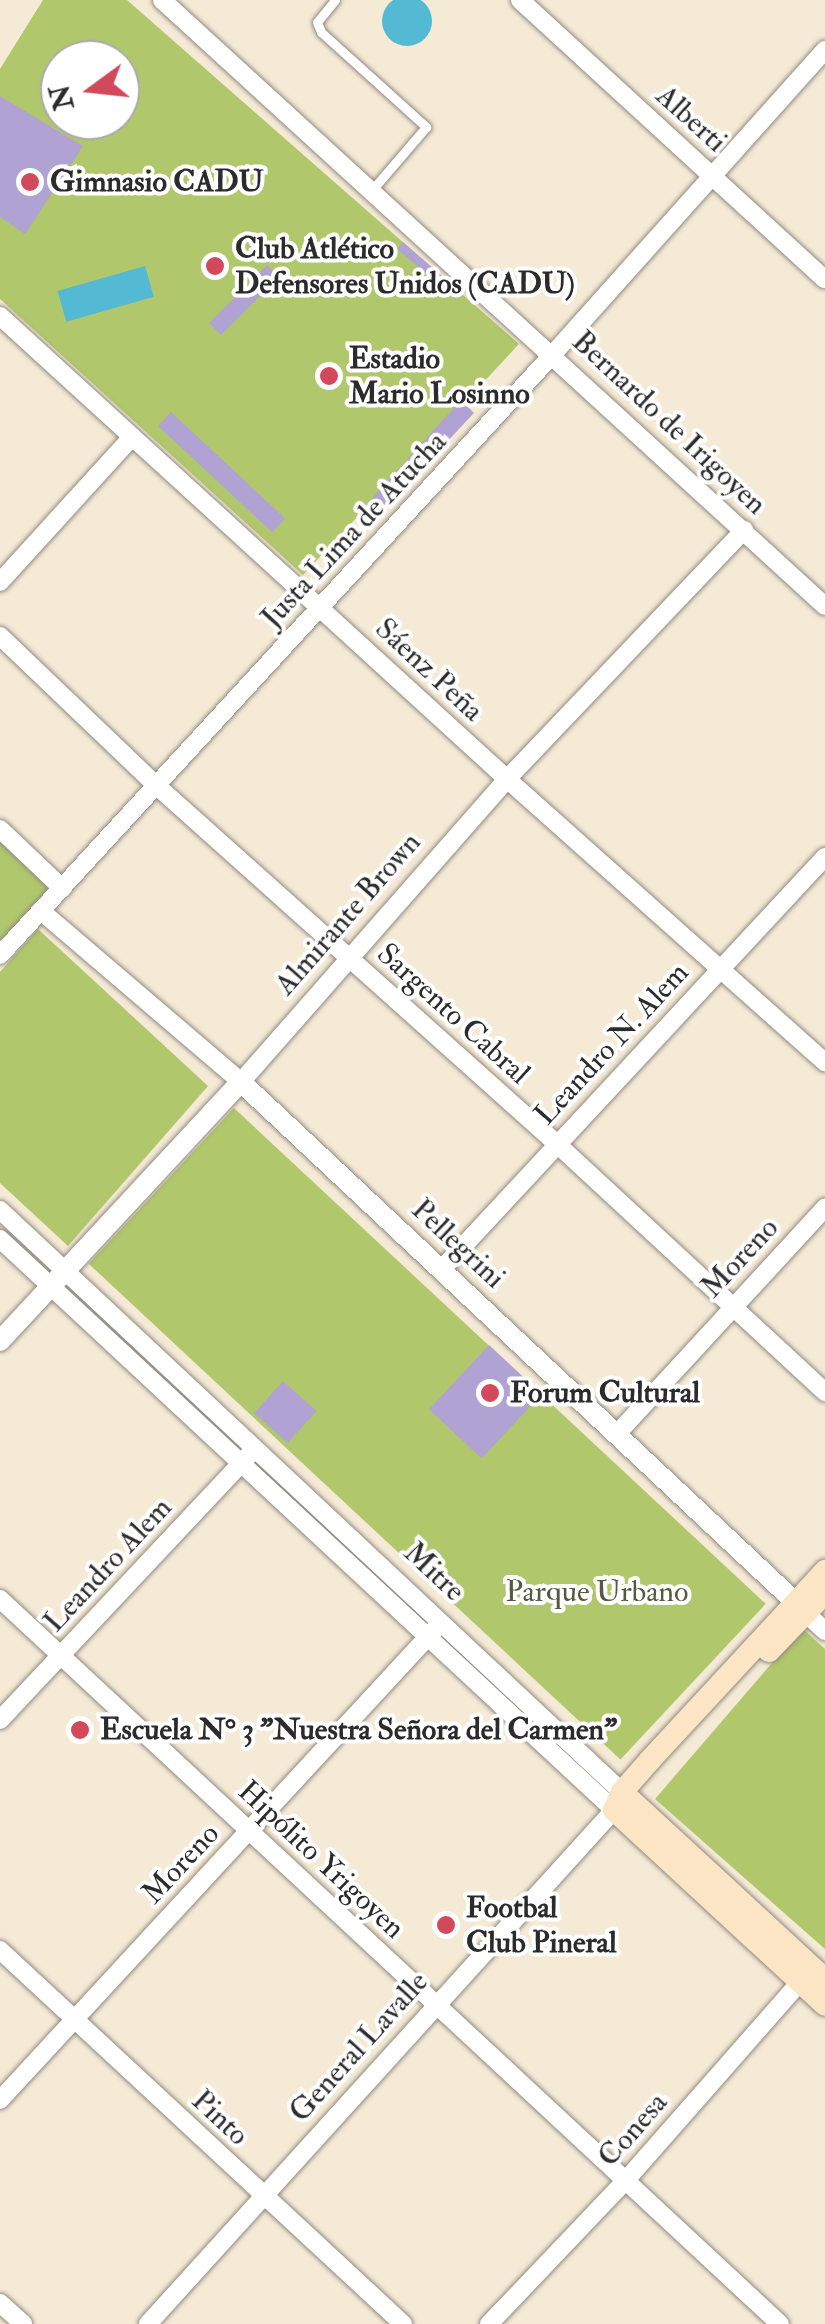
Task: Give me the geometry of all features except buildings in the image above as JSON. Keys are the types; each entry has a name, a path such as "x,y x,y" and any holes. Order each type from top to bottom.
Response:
{"main road":[{"name":"General Lavalle","path":"622,1801 800,1607 825,1571"},
{"name":"General Lavalle","path":"800,1607 825,1593"},
{"name":"Mitre","path":"622,1801 812,1976 825,2006"}],"street":[{"name":"Bernardo de Irigoyen","path":"162,0 825,606"},
{"name":"Alberti","path":"520,0 825,279"},
{"name":"Justa Lima de Atucha","path":"0,955 553,354 825,50"},
{"name":"Sáenz Peña","path":"0,316 507,779 825,1062"},
{"path":"0,582 132,437"},
{"name":"Almirante Brown","path":"0,1341 162,1170 507,779 744,530"},
{"name":"Sargento Cabral","path":"0,636 158,786 556,1143 825,1392"},
{"path":"0,829 62,888"},
{"name":"Leandro N. Alem","path":"441,1270 825,857"},
{"name":"Pellegrini","path":"41,911 241,1082 825,1631"},
{"name":"Moreno","path":"616,1435 732,1304 825,1208"},
{"name":"Mitre","path":"0,1210 60,1279 242,1462 428,1636 622,1801"},
{"name":"Mitre","path":"0,1238 60,1279 256,1447 443,1620 622,1801"},
{"name":"Leandro Alem","path":"0,1720 256,1447"},
{"name":"Hipólito Yrigoyen","path":"0,1600 780,2324"},
{"name":"Moreno","path":"0,2100 443,1620"},
{"name":"General Lavalle","path":"148,2324 622,1801"},
{"name":"Pinto","path":"0,1950 403,2324"},
{"name":"Conesa","path":"489,2324 812,1976"},
{"path":"0,2303 23,2324"}],"lane":[{"path":"335,0 318,22 321,32 426,127 372,190"}],"green space":[{"name":"Club Atlético Defensores Unidos (CADU)","path":"43,0 127,0 519,344 303,575 0,299 0,69"},
{"path":"0,832 58,884 0,941"},
{"path":"38,929 208,1086 68,1246 0,1183 0,972"},
{"name":"Parque Urbano","path":"234,1108 766,1604 620,1760 89,1264"},
{"path":"802,1628 825,1649 825,1949 655,1799"}],"water":[{"path":"407,-4 425,3 432,21 425,39 407,46 389,39 382,21 389,3"},
{"path":"145,266 154,297 66,322 58,291"}],"place":[{"name":"Gimnasio CADU","path":"30,182"},
{"name":"Club Atlético Defensores Unidos (CADU)","path":"215,266"},
{"name":"Estadio Mario Losinno","path":"329,376"},
{"name":"Forum Cultural","path":"490,1393"},
{"name":"Escuela N° 3 \"Nuestra Señora del Carmen\"","path":"80,1730"},
{"name":"Footbal Club Pineral","path":"446,1925"}]}
